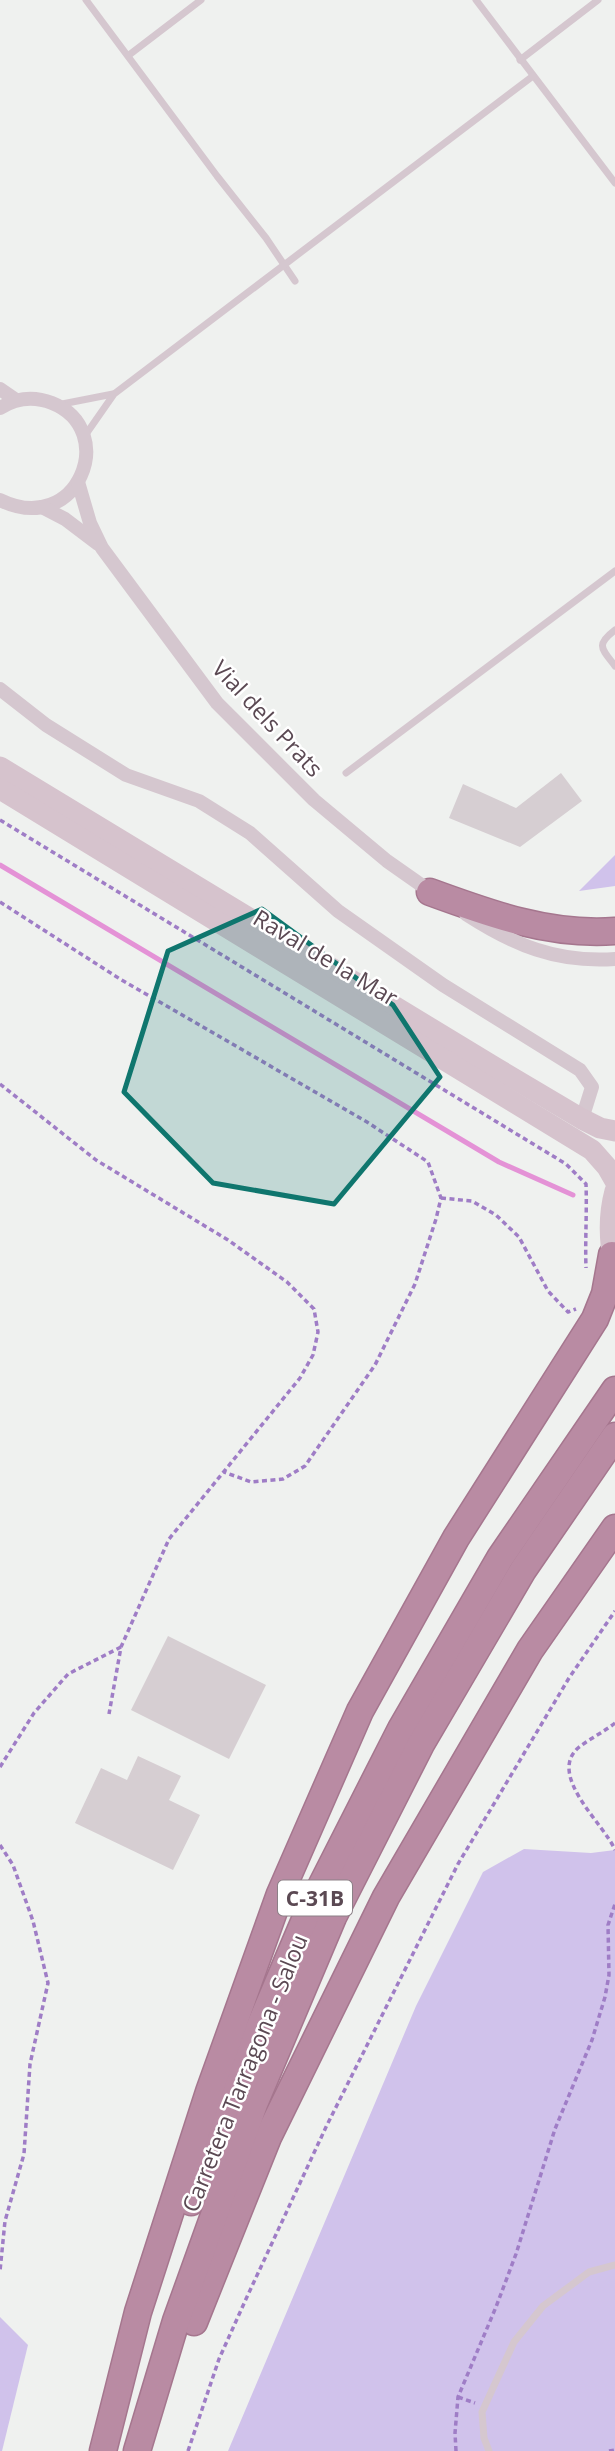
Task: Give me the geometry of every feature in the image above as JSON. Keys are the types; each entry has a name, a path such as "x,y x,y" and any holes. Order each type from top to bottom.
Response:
{"highway":[{"path":"430,892 488,913 533,925 585,933 615,931"},
{"path":"103,2451 138,2312 209,2092 280,1894 366,1700 456,1538 594,1319 605,1294 613,1261"},
{"name":"Carretera Tarragona - Salou","path":"109,2451 150,2315 230,2096 310,1908 401,1729 500,1558 615,1390"},
{"name":"Carretera Tarragona - Salou","path":"137,2451 176,2320 254,2104 333,1917 421,1744 523,1570 615,1436"},
{"path":"145,2451 268,2137 386,1897 530,1650 615,1528"}],"street":[{"path":"0,389 16,400"},
{"path":"0,408 16,400 44,400 57,405 74,419 84,438 85,461 78,482 68,494 42,508"},
{"name":"Vial dels Prats","path":"78,482 90,523 102,548 217,703 314,800 387,861 483,925 531,949 573,959 615,959"},
{"name":"Vial dels Prats","path":"0,500 21,507 42,508 65,519 102,548"},
{"path":"0,689 46,725 126,775 199,801 250,833 338,911 443,985 580,1070 592,1087 582,1119"},
{"name":"Raval de la Mar","path":"0,767 582,1119 600,1128 615,1131"},
{"name":"Raval de la Mar","path":"0,789 592,1150 615,1181"},
{"path":"613,1261 610,1219 615,1191"}],"lane":[{"path":"86,0 285,264 295,281"},
{"path":"129,55 201,0"},
{"path":"476,0 615,183"},
{"path":"520,60 598,0"},
{"path":"84,438 114,394 533,76"},
{"path":"57,405 114,394"},
{"path":"346,773 615,571"},
{"path":"615,631 604,639 602,644 603,650 615,666"},
{"path":"489,2451 484,2438 482,2412 514,2342 543,2306 590,2272 615,2264"}],"path":[{"path":"0,820 566,1164 586,1184 586,1269"},
{"path":"0,902 120,979 367,1122 428,1162 441,1198 436,1219 415,1284 375,1365 305,1466 283,1479 251,1482 224,1472"},
{"path":"0,1084 96,1160 228,1240 287,1282 314,1309 318,1332 313,1355 300,1378 169,1539 121,1647 109,1714"},
{"path":"441,1198 472,1201 496,1215 519,1237 548,1291 568,1312"},
{"path":"188,2451 219,2360 246,2299 326,2127 458,1864 569,1678 615,1611"},
{"path":"0,1767 34,1713 68,1674 121,1647"},
{"path":"615,1723 577,1749 570,1759 570,1773 579,1797 590,1815 611,1839 615,1850"},
{"path":"0,1845 13,1865 33,1921 48,1983 30,2064 24,2154 5,2221 0,2271"},
{"path":"456,2451 458,2397 516,2254 555,2129 592,2040 609,1975 608,1925 615,1904"},
{"path":"458,2397 484,2407"},
{"path":"609,2451 615,2450"}],"highlighted area":[{"path":"262,909 393,1005 440,1077 334,1204 213,1183 124,1092 168,951"}],"shaded area":[{"path":"615,855 615,886 579,891"},
{"path":"524,1849 591,1853 615,1850 615,2451 228,2451 416,2006 483,1872"},
{"path":"0,2317 28,2345 2,2451 0,2451"}],"building":[{"path":"561,773 582,801 520,847 449,818 463,784 516,808"},
{"path":"168,1636 266,1685 229,1759 131,1710"},
{"path":"138,1756 181,1776 169,1800 200,1815 173,1870 75,1823 101,1768 127,1780"}],"waterway":[{"path":"0,865 499,1162 573,1195"}]}
